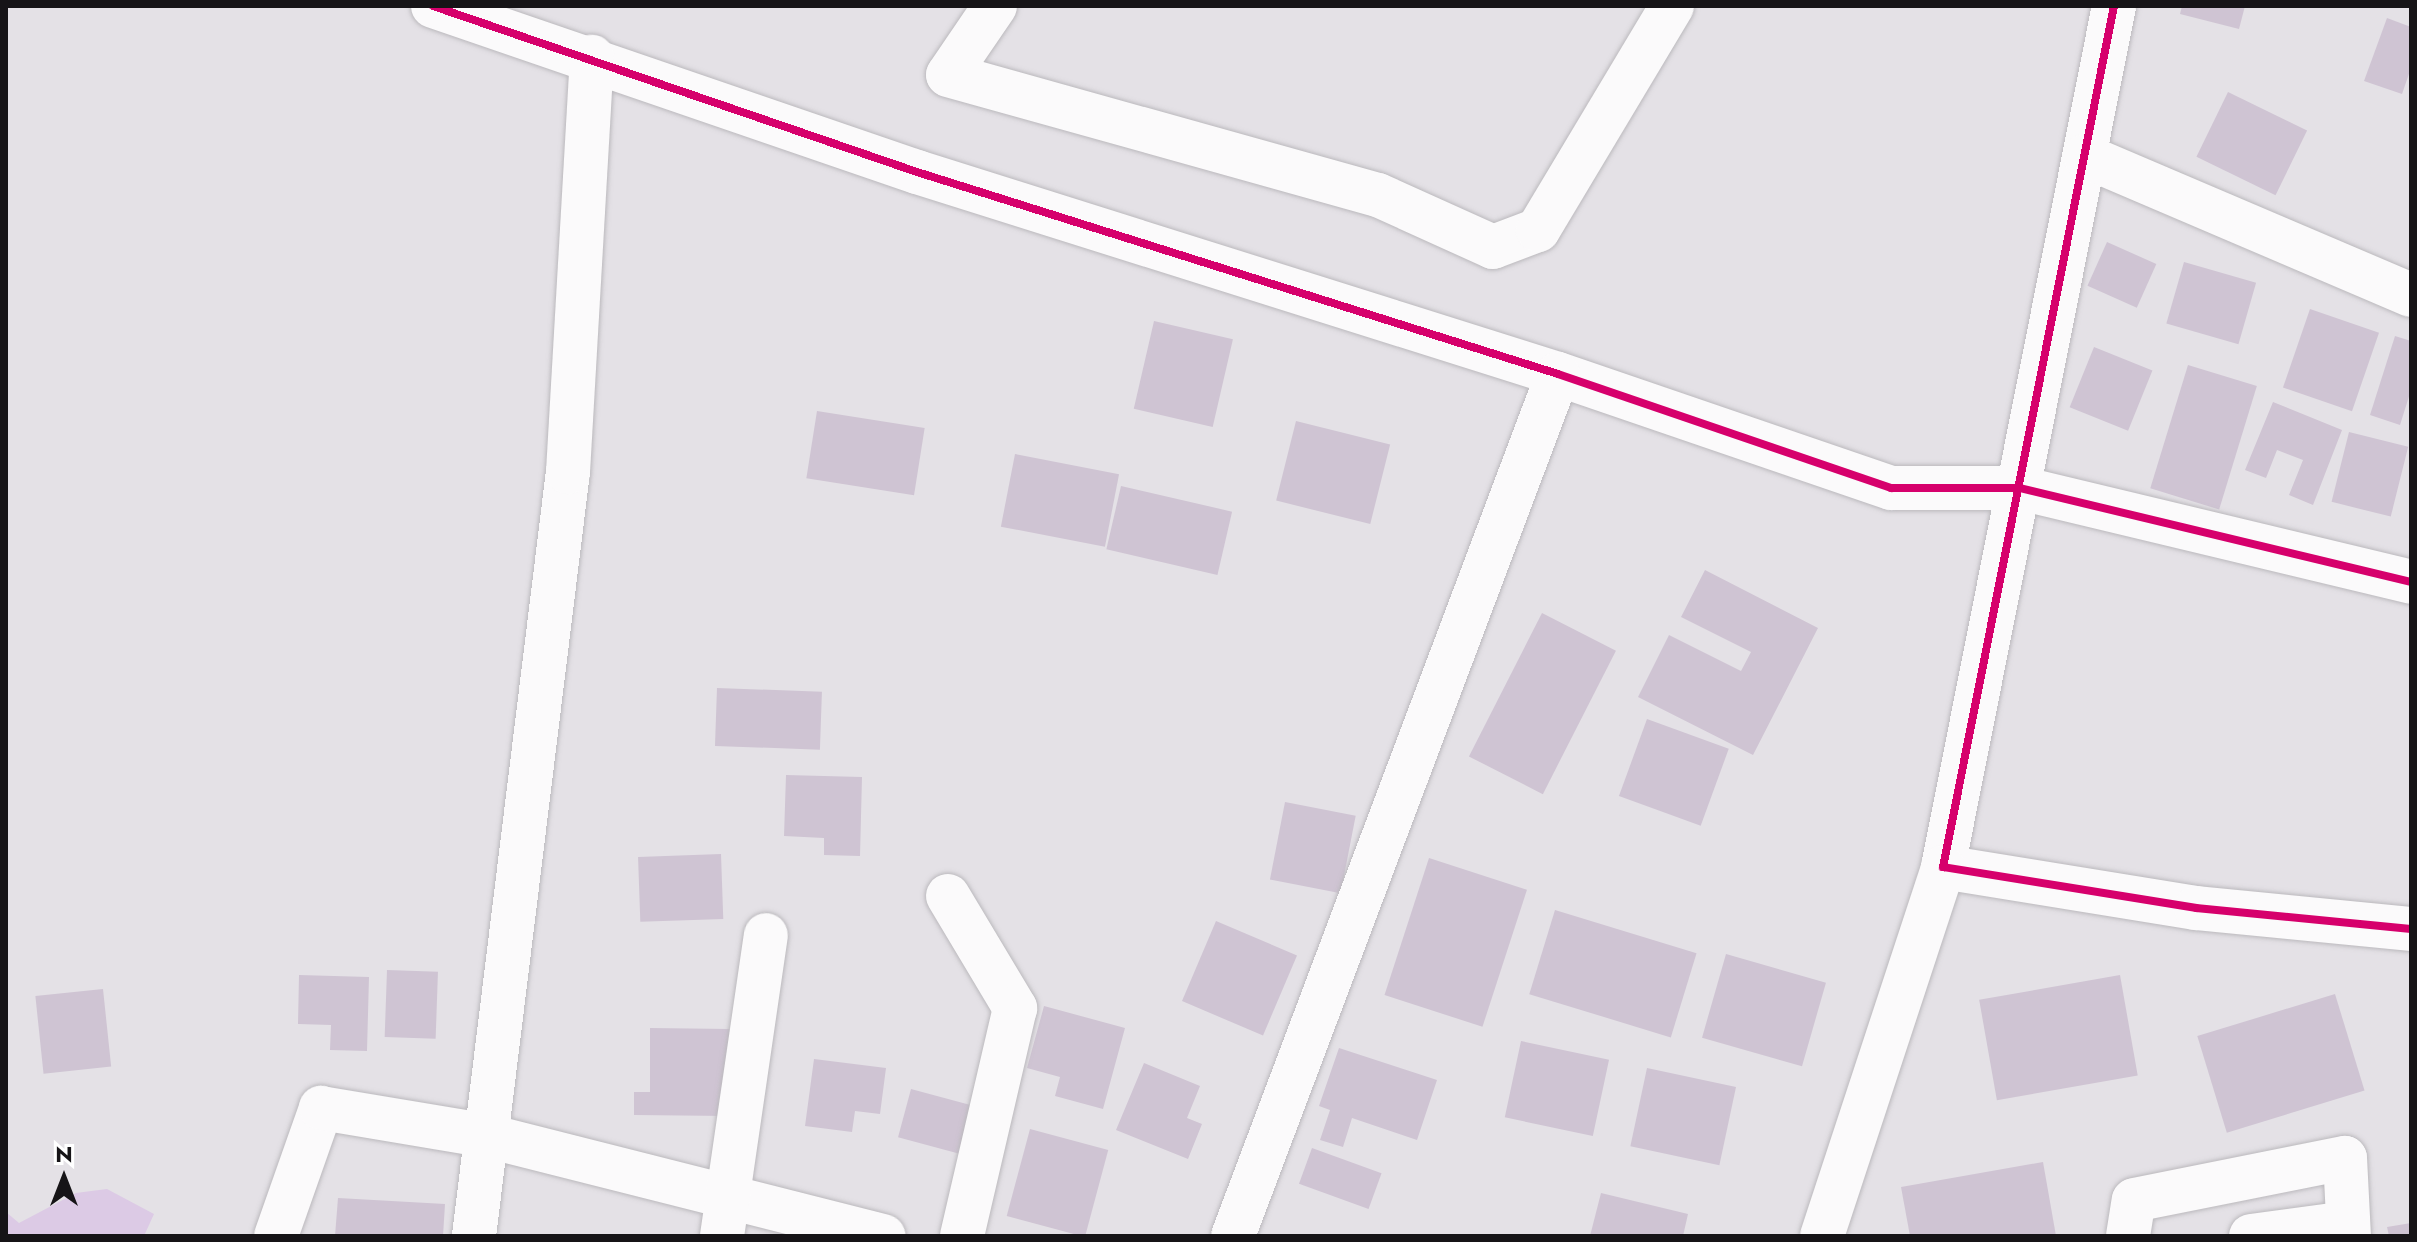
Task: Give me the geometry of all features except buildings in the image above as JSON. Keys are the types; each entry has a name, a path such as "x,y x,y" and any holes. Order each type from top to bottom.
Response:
{"street":[{"path":"433,6 592,57 917,172 1558,374 1891,488 2020,488 2411,582"},
{"path":"995,6 948,75 1378,195 1493,247 1538,230 1672,6"},
{"path":"1822,1236 1943,867 2114,6"},
{"path":"474,1236 568,472 592,57"},
{"path":"2085,156 2411,295"},
{"path":"1233,1236 1558,374"},
{"path":"1943,867 2196,908 2411,929"},
{"path":"948,896 1015,1008 962,1236"},
{"path":"726,1215 766,935"},
{"path":"276,1236 321,1108 488,1136 726,1215 884,1236"},
{"path":"2128,1236 2134,1200 2345,1158 2348,1229 2251,1236"}],"shaded area":[{"path":"107,1189 154,1214 144,1236 6,1236 6,1212 19,1223 76,1193"}],"cycle path":[{"path":"433,6 917,172 1558,374 1891,488 2020,488 2411,582"},
{"path":"2114,6 1943,867 2196,908 2411,929"}]}
